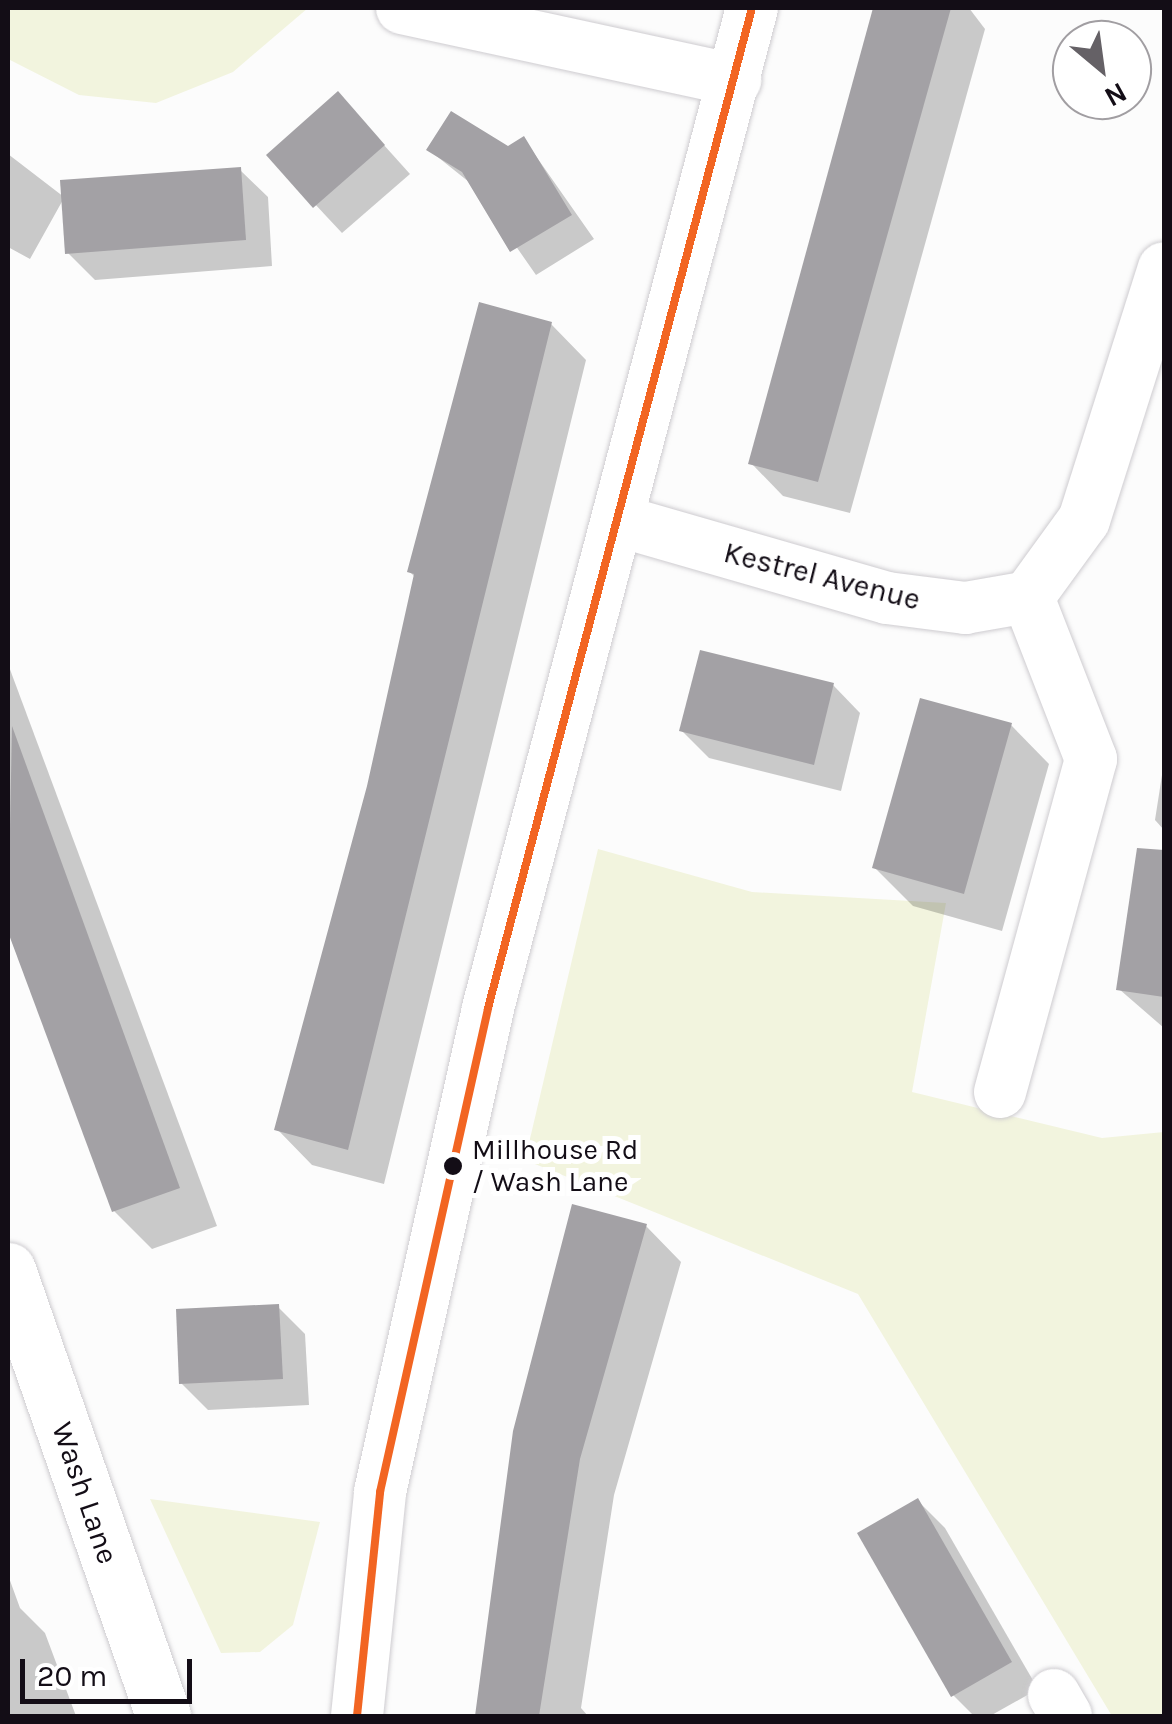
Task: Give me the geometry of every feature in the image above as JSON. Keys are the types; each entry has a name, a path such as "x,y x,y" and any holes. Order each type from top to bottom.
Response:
{"street":[{"path":"402,8 735,80"},
{"path":"357,1716 380,1492 488,1008 620,521 752,8"},
{"path":"1000,1092 1091,760 1028,596 1084,520 1164,268"},
{"name":"Kestrel Avenue","path":"620,521 887,598 965,608 1028,596"},
{"name":"Wash Lane","path":"8,1270 163,1716"},
{"path":"163,1716 180,1716"}],"green space":[{"path":"308,8 233,72 156,103 79,95 10,60 8,11"},
{"path":"598,849 752,892 946,903 912,1092 1102,1138 1164,1132 1164,1716 1112,1716 858,1294 525,1160"},
{"path":"150,1499 320,1522 293,1625 260,1652 221,1653"}],"building":[{"path":"873,8 951,8 818,482 748,464"},
{"path":"338,91 385,145 313,208 266,155"},
{"path":"451,111 508,146 524,136 572,215 510,252 462,172 426,150"},
{"path":"241,167 246,240 65,254 60,180"},
{"path":"479,302 552,322 348,1150 274,1130 367,786 414,574 407,572"},
{"path":"700,650 834,683 814,765 679,731"},
{"path":"920,698 1012,723 964,894 872,868"},
{"path":"12,726 180,1188 112,1212 8,932"},
{"path":"1137,848 1164,850 1164,997 1116,990"},
{"path":"572,1204 647,1224 580,1459 539,1716 475,1716 513,1431"},
{"path":"279,1304 283,1379 179,1384 176,1309"},
{"path":"918,1498 1012,1662 951,1697 857,1533"}],"transit line":[{"path":"357,1716 380,1492 488,1008 752,8"}],"place":[{"name":"Millhouse Rd / Wash Lane","path":"453,1166"}]}
